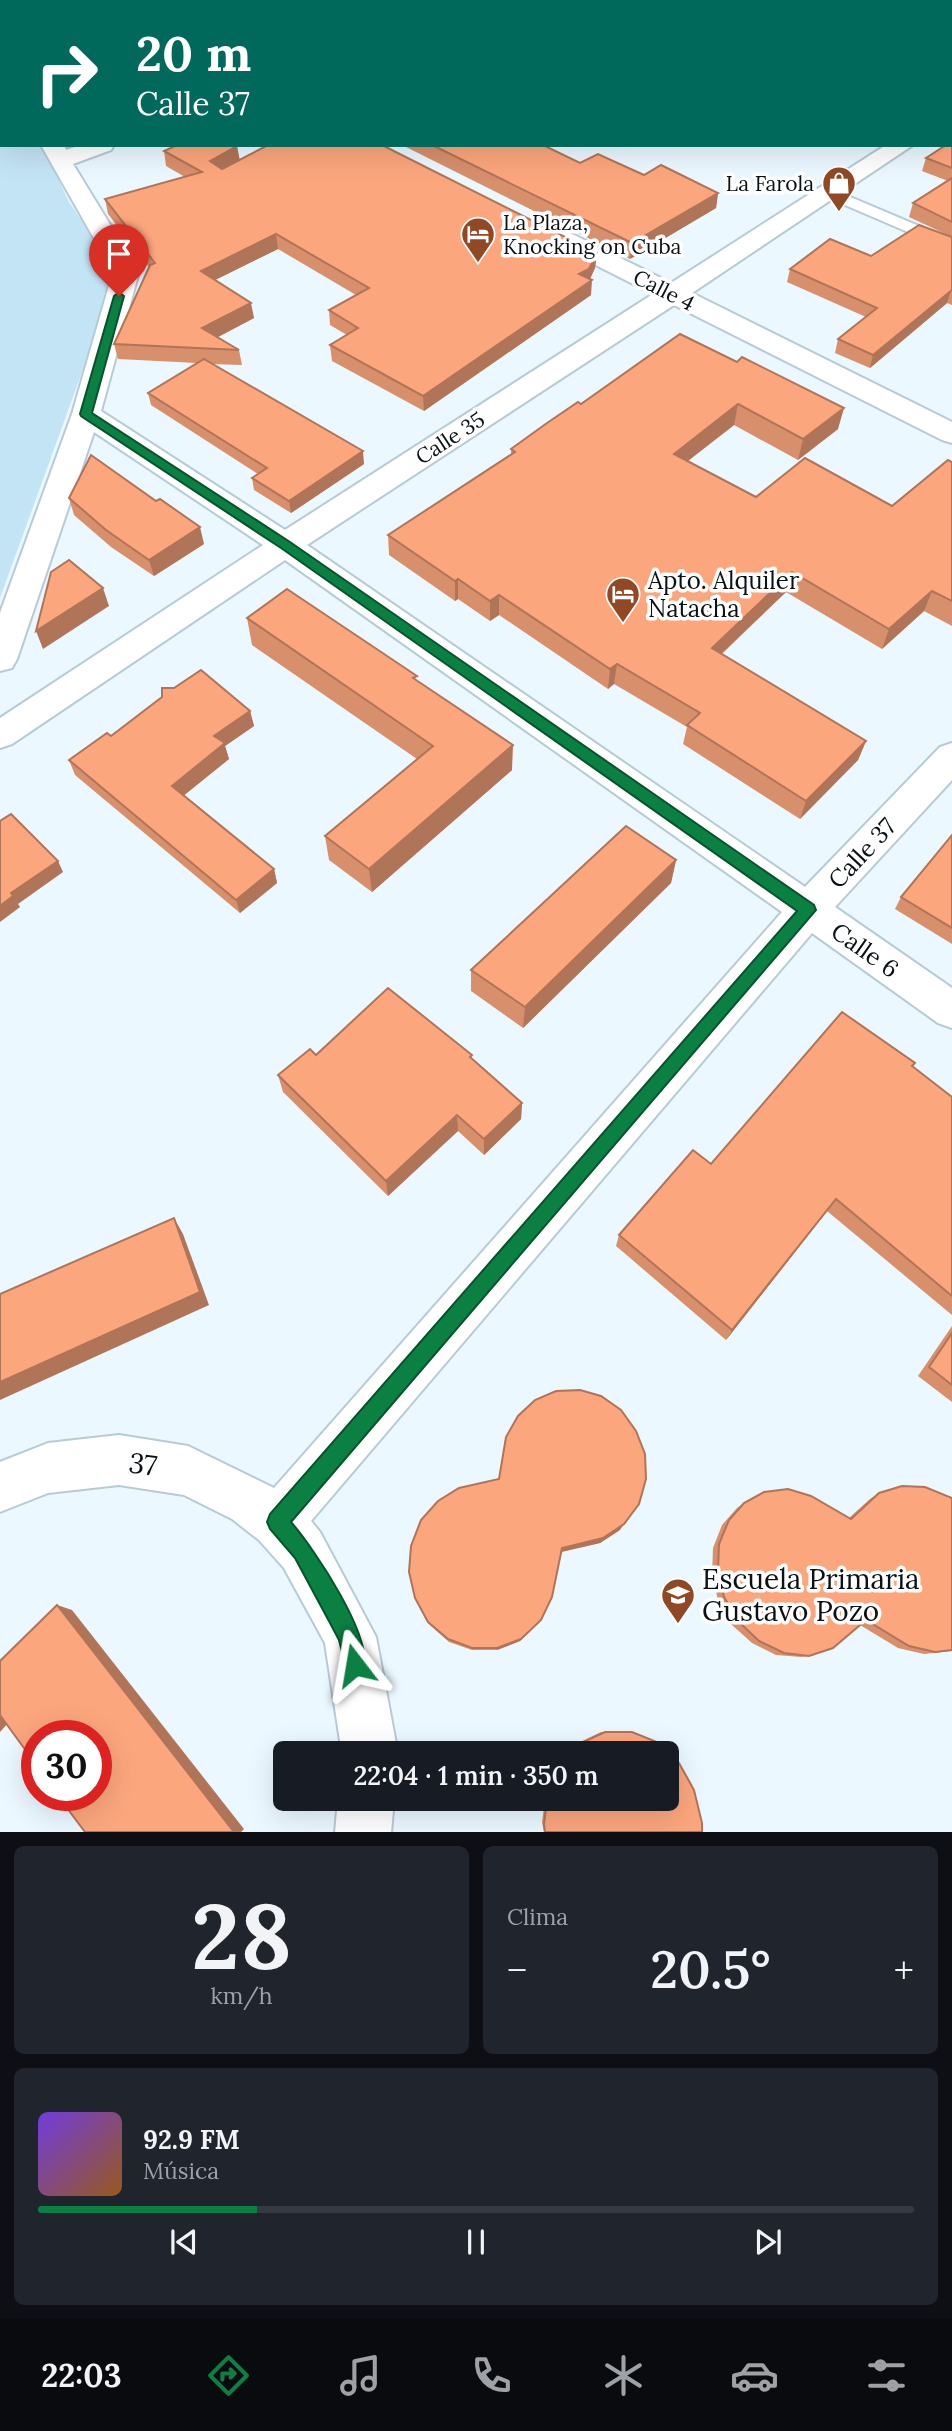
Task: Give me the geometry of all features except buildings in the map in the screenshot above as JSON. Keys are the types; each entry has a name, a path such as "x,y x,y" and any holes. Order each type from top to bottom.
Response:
{"street":[{"path":"0,659 86,414 126,272 55,153 91,147"},
{"name":"Calle 35","path":"0,735 285,545 899,147"},
{"name":"Calle 4","path":"524,220 952,434"},
{"name":"Calle 6","path":"86,414 285,545 952,1010"},
{"name":"Calle 37","path":"277,1522 808,910 952,757"},
{"name":"37","path":"0,1488 48,1468 119,1460 188,1471 250,1502 277,1522 302,1550 350,1637 368,1741"},
{"path":"363,1832 365,1811"}],"lane":[{"path":"829,192 952,246"}],"shaded area":[{"path":"0,147 43,147 69,202 118,273 0,598"}],"place":[{"name":"La Farola","path":"839,213"},
{"name":"La Plaza, Knocking on Cuba","path":"478,264"},
{"name":"Apto. Alquiler Natacha","path":"623,624"},
{"name":"Escuela Primaria Gustavo Pozo","path":"678,1625"}],"route":[{"path":"119,296 86,414 285,545 808,910 277,1522 302,1550 350,1637 355,1665"}]}
